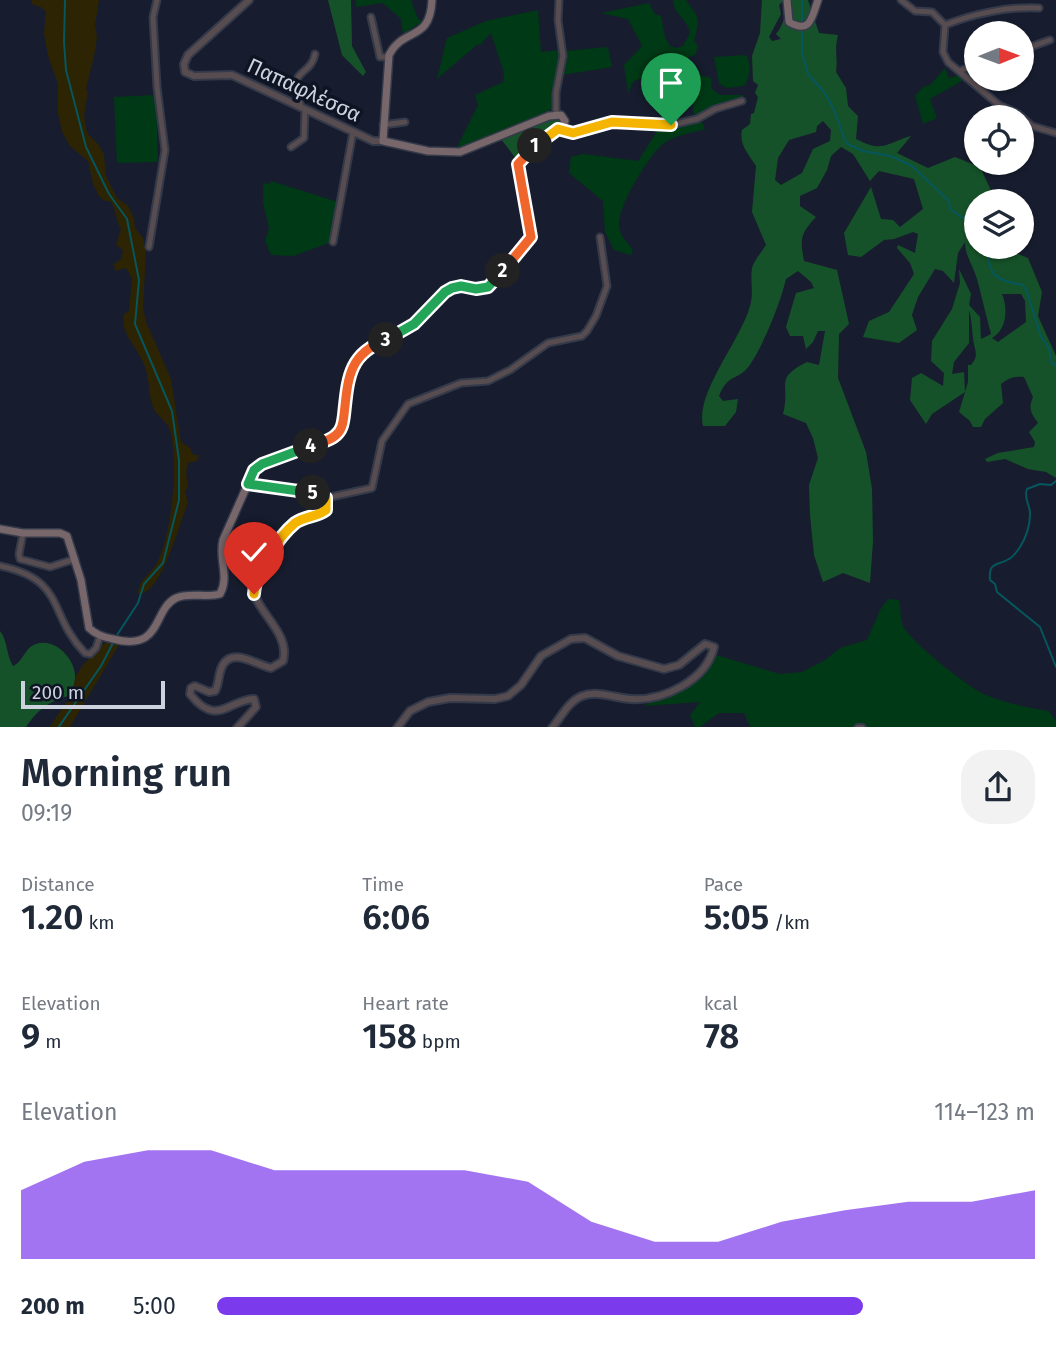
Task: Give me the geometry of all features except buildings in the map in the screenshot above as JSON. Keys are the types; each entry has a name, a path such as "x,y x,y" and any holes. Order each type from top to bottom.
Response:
{"main road":[{"path":"0,529 23,533 64,534 69,538 84,592 87,624 100,636 122,641 137,640 149,634 173,600 183,596 220,594 225,583 222,540 254,470 262,464 338,434 343,423 351,370 367,348 414,324 452,288 488,287 531,237 518,164 543,138 558,129 565,121 561,115 556,114 460,152 428,151 383,141 389,57 397,44 427,25 432,0"},
{"path":"787,0 789,22 802,27 810,23 818,0"}],"street":[{"path":"149,247 165,150 157,87 153,17 157,0"},
{"name":"Παπαφλέσσα","path":"249,0 188,55 184,61 186,72 194,76 232,75 373,141 383,141"},
{"path":"556,114 556,93 563,56 558,20 559,0"},
{"path":"901,0 915,11 932,12 945,25 943,52 948,62 999,105 1017,113 1032,126 1056,133"},
{"path":"945,25 969,15 980,16 1007,9 1039,8"},
{"path":"371,17 380,57 389,57"},
{"path":"1034,46 1050,40"},
{"path":"290,147 304,138 303,108 297,78 313,65 315,54"},
{"path":"959,71 964,69"},
{"path":"558,129 573,133 612,122 671,125 697,119 715,109 743,101"},
{"path":"383,125 405,122"},
{"path":"333,242 353,132"},
{"path":"248,484 326,498 372,488 382,441 408,404 461,383 488,381 510,370 548,343 582,336 587,331 596,316 607,286 600,237"},
{"path":"237,727 256,707 254,699 223,710 214,710 195,699 190,690 195,686 209,692 215,691 221,668 234,658 247,657 271,668 283,661 284,649 277,631 258,603 255,588 262,568 280,541 296,523 323,512 327,506 326,498"},
{"path":"23,533 20,559 50,567 75,559"},
{"path":"0,566 36,579 45,586 51,593 69,633 85,653 93,651 100,636"},
{"path":"397,727 410,711 428,702 450,698 495,699 508,696 521,685 541,656 571,639 585,638 607,652 664,669 679,665 705,644 714,647 699,673 684,685 643,699 586,695 572,702 552,727"}],"green space":[{"path":"328,0 351,0 352,46 366,72 363,76 342,55"},
{"path":"356,0 411,0 418,19 423,21 403,34 401,19 383,3 356,7"},
{"path":"673,0 686,0 698,19 694,41 698,46 695,55 682,60 681,67 711,78 712,89 720,95 743,95 742,99 714,107 695,117 695,86 678,79 668,60 661,57 656,60 654,71 633,82 628,93 624,65 642,46 628,19 601,13 649,3 655,14 661,16 665,37 670,46 677,48 683,46 690,33 675,9"},
{"path":"762,0 784,0 779,5 781,14 769,37 772,41 781,39 776,34 790,0 808,0 819,33 838,35 836,72 846,88 848,106 858,116 856,139 879,146 911,136 897,153 928,168 955,157 964,161 964,175 984,175 990,189 964,189 964,244 958,253 954,283 943,271 935,269 918,297 912,315 917,330 899,343 863,337 869,321 889,312 914,274 910,263 897,248 898,245 915,253 918,234 913,232 884,240 861,257 848,255 844,233 871,187 881,219 893,220 900,227 923,209 914,179 879,171 870,181 853,154 841,147 831,156 817,188 800,196 800,206 816,217 802,237 804,261 837,270 849,324 839,334 838,378 866,452 872,489 873,541 870,583 843,573 823,582 814,555 809,485 818,458 806,423 783,414 787,378 807,362 819,365 825,331 818,331 806,349 803,336 790,336 786,327 796,293 814,288 798,271 786,279 771,324 749,366 722,389 719,396 723,401 738,399 736,412 725,426 703,426 702,413 706,398 745,320 751,301 752,268 766,245 752,212 756,166 745,149 741,135 742,130 750,124 758,97 755,93 758,85 753,81 752,56 760,33","holes":["823,121 831,130 830,141 813,149 802,173 781,185 775,180 778,158 789,140 816,132 817,126"]},
{"path":"538,10 541,52 561,50 552,109 517,126 456,149 478,105 475,95 503,82 504,73 491,33 437,79 447,38 486,21"},
{"path":"608,47 612,67 562,75 565,51"},
{"path":"746,55 750,71 744,86 726,88 719,83 714,57"},
{"path":"945,68 949,78 959,75 962,81 930,99 937,118 923,124 915,96 923,87 930,85"},
{"path":"156,95 158,162 117,163 114,97"},
{"path":"559,116 562,122 517,160 501,139"},
{"path":"700,118 705,129 667,141 642,171 628,195 619,226 624,239 633,250 631,255 614,250 605,232 603,201 569,173 571,157 583,154 638,161 659,128"},
{"path":"271,181 338,202 329,243 293,256 271,255 265,241 269,228 263,203 263,183 270,184"},
{"path":"969,259 1028,259 1042,292 1038,316 1056,356 1056,478 1046,472 1028,469 1005,459 987,462 985,459 998,453 1034,447 1035,442 1029,432 1038,423 1031,411 1033,397 1024,377 1012,378 1001,384 1003,403 985,419 981,427 973,427 959,412 965,392 932,414 926,424 910,400 912,378 921,373 943,386 944,373 931,361 932,341 952,309 960,283 959,269 971,294 969,305 980,317 981,339 991,334","holes":["1002,294 1021,294 1025,301 1026,322 998,342 992,338 1001,330 1005,318","969,310 976,355 971,365 968,365 965,392 964,372 952,374 954,362 969,343"]},
{"path":"888,599 899,600 902,623 908,634 955,675 986,695 1049,711 1056,721 1056,727 748,727 750,726 744,713 719,713 700,727 695,727 690,715 700,702 644,706 685,681 716,655 780,674 802,672 825,660 840,648 867,640 880,610"},
{"path":"0,631 13,666 32,646 43,643 63,652 75,672 72,695 46,706 26,727 0,727"}],"sand":[{"path":"31,0 99,0 95,25 97,38 86,89 88,92 84,115 87,133 104,154 106,176 117,198 128,206 135,228 143,238 146,254 143,307 146,322 171,379 181,442 190,448 193,455 199,455 197,461 188,463 188,487 185,492 188,503 169,556 155,583 147,591 138,594 142,581 157,563 167,534 173,498 173,444 169,427 152,404 147,372 125,329 124,314 129,311 132,278 126,268 115,271 114,264 121,259 123,250 116,245 121,229 112,204 99,196 93,184 88,161 70,146 62,132 58,113 58,84 48,56 44,33 46,12 33,5"},
{"path":"110,641 120,643 70,727 50,727 71,695 76,676 83,665 103,644"}],"waterway":[{"path":"65,0 66,70 86,147 109,194 127,219 139,280 135,324 172,411 179,460 179,500 163,563 144,584 138,603 117,635"},
{"path":"802,0 802,24"},
{"path":"802,30 802,53 808,74 825,93 846,143 863,151 891,156 912,166 949,201 950,209 964,219"},
{"path":"989,259 995,275 1005,281 1023,285 1041,337 1049,348 1051,362 1056,366"},
{"path":"1056,481 1051,485 1040,484 1027,489 1030,519 1024,540 1012,557 992,567 990,574 990,580 995,584 997,592 1040,627 1056,667"},
{"path":"59,727 101,666 113,643"}],"route":[{"path":"254,594 258,576 280,541 296,523 326,510 327,503 326,498 321,495 248,484 254,470 262,464 334,437 343,423 349,376 360,355 367,348 414,324 452,288 488,287 529,241 530,228 518,169 520,160 543,138 558,129 573,133 612,122 671,125"}]}
